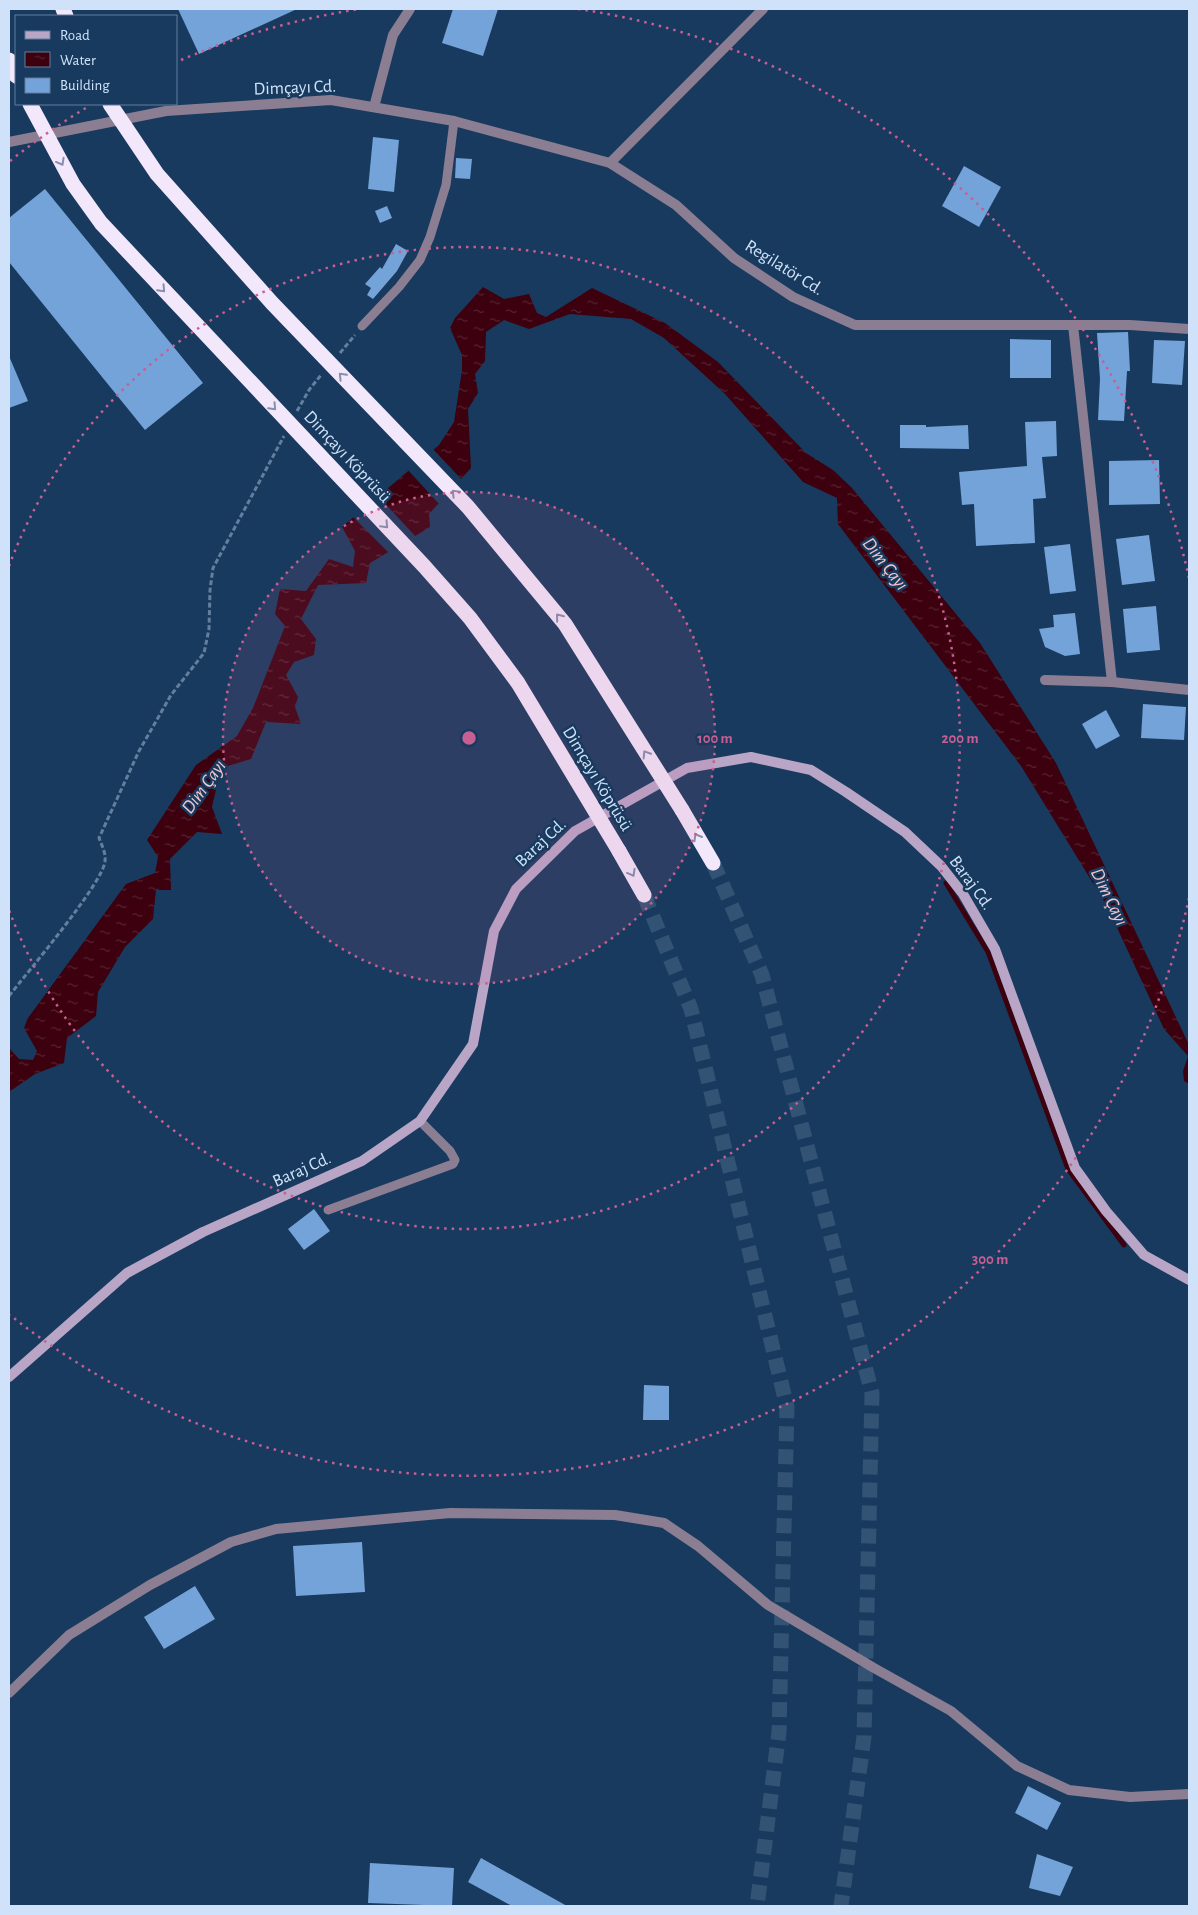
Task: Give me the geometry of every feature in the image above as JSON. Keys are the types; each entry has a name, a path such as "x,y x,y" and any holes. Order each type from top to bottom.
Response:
{"highway":[{"name":"Dimçayı Köprüsü","path":"31,105 73,184 101,223 424,566 470,618 518,684 644,895"},
{"path":"111,105 157,174 272,303 468,507 565,624 682,810 713,864"}],"street":[{"path":"374,107 393,35 410,9"},
{"path":"610,163 763,9"},
{"name":"Dimçayı Cd.","path":"9,142 166,110 331,100 454,120"},
{"name":"Regilatör Cd.","path":"454,120 610,163 676,206 734,258 793,297 855,325 1130,325 1189,329"},
{"path":"1073,325 1112,682"},
{"path":"1045,680 1112,682 1189,690"},
{"name":"Baraj Cd.","path":"9,1377 126,1273 203,1232 362,1161 420,1121 473,1044 494,931 516,889 575,830 687,768 751,758 812,770 904,832 941,866 963,894 994,949 1075,1168 1106,1212 1144,1255 1189,1280"},
{"path":"9,1693 69,1635 150,1585 230,1542 276,1529 450,1513 615,1516 664,1523 698,1546 768,1604 951,1712 1017,1766 1069,1790 1130,1797 1189,1794"}],"lane":[{"path":"362,326 399,288 420,260 430,237 446,185 454,120"},
{"path":"328,1210 453,1164 456,1160 450,1151 420,1121"}],"path":[{"path":"338,354 362,326"},
{"path":"296,413 309,390 327,369"},
{"path":"9,996 93,887 97,879 105,862 105,853 99,838 139,751 171,695 204,653 209,628 210,590 213,568 288,429"}],"water":[{"name":"Dim Çayı","path":"483,287 504,299 529,294 537,313 546,317 592,288 665,323 718,362 806,453 833,470 852,488 980,643 1056,763 1189,1045 1189,1084 1184,1081 1183,1071 1188,1056 1164,1029 1107,906 1021,766 838,524 837,498 803,482 725,394 664,338 631,319 570,314 529,329 504,320 486,332 485,361 475,374 478,393 468,409 471,468 429,514 430,527 370,563 366,583 318,585 301,619 316,639 314,655 294,662 286,675 298,697 295,707 301,724 266,722 251,759 221,768 212,807 222,834 197,832 170,859 171,890 156,890 153,919 125,947 98,992 96,1016 67,1038 64,1063 35,1074 9,1092 9,1048 19,1059 33,1060 37,1051 24,1028 28,1018 126,884 155,873 158,857 147,840 196,765 237,736 253,708 285,626 275,614 280,589 306,591 329,559 353,567 355,551 342,527 439,445 454,422 462,370 462,355 450,328 455,318"}],"pier":[{"path":"432,448 463,481 440,505 407,469"},
{"path":"377,495 417,538 390,554 352,516"}],"building":[{"path":"178,9 297,9 199,54"},
{"path":"453,9 498,9 483,56 442,43"},
{"path":"373,137 399,140 394,192 368,189"},
{"path":"456,158 472,159 470,179 455,178"},
{"path":"964,166 1001,187 979,227 942,206"},
{"path":"45,189 203,383 145,430 9,262 9,218"},
{"path":"387,206 392,218 380,223 375,211"},
{"path":"396,244 408,251 397,271 373,299 367,295 371,288 365,284 380,267 382,269"},
{"path":"1128,332 1130,371 1127,371 1124,421 1098,420 1100,379 1097,333"},
{"path":"1010,339 1051,340 1051,378 1010,378"},
{"path":"1154,340 1185,341 1182,385 1152,383"},
{"path":"9,356 28,401 9,408"},
{"path":"1056,421 1057,456 1042,457 1046,498 1033,499 1035,543 976,546 974,504 962,505 959,472 1027,466 1025,422"},
{"path":"900,425 926,425 926,427 968,425 969,449 900,448"},
{"path":"1159,460 1160,504 1109,505 1109,461"},
{"path":"1149,535 1155,581 1122,585 1116,539"},
{"path":"1070,544 1076,591 1050,594 1044,547"},
{"path":"1156,606 1160,650 1127,653 1123,609"},
{"path":"1075,613 1080,654 1065,656 1045,647 1039,629 1054,627 1053,615"},
{"path":"1143,704 1186,707 1184,740 1141,738"},
{"path":"1106,710 1120,736 1096,749 1082,724"},
{"path":"314,1209 330,1231 304,1250 288,1229"},
{"path":"644,1385 669,1386 669,1420 643,1420"},
{"path":"362,1542 365,1592 296,1596 293,1546"},
{"path":"195,1586 215,1619 164,1649 144,1617"},
{"path":"1028,1786 1061,1803 1047,1830 1015,1813"},
{"path":"1037,1854 1073,1867 1060,1896 1029,1888"},
{"path":"481,1858 567,1906 512,1906 468,1882"},
{"path":"370,1863 454,1868 452,1906 368,1903"}],"waterway":[{"path":"946,883 988,952 1068,1169 1124,1245"}],"tunnel":[{"path":"713,863 762,975 872,1393 864,1737 841,1906"},
{"path":"644,895 691,1009 787,1407 779,1732 757,1906"}]}
